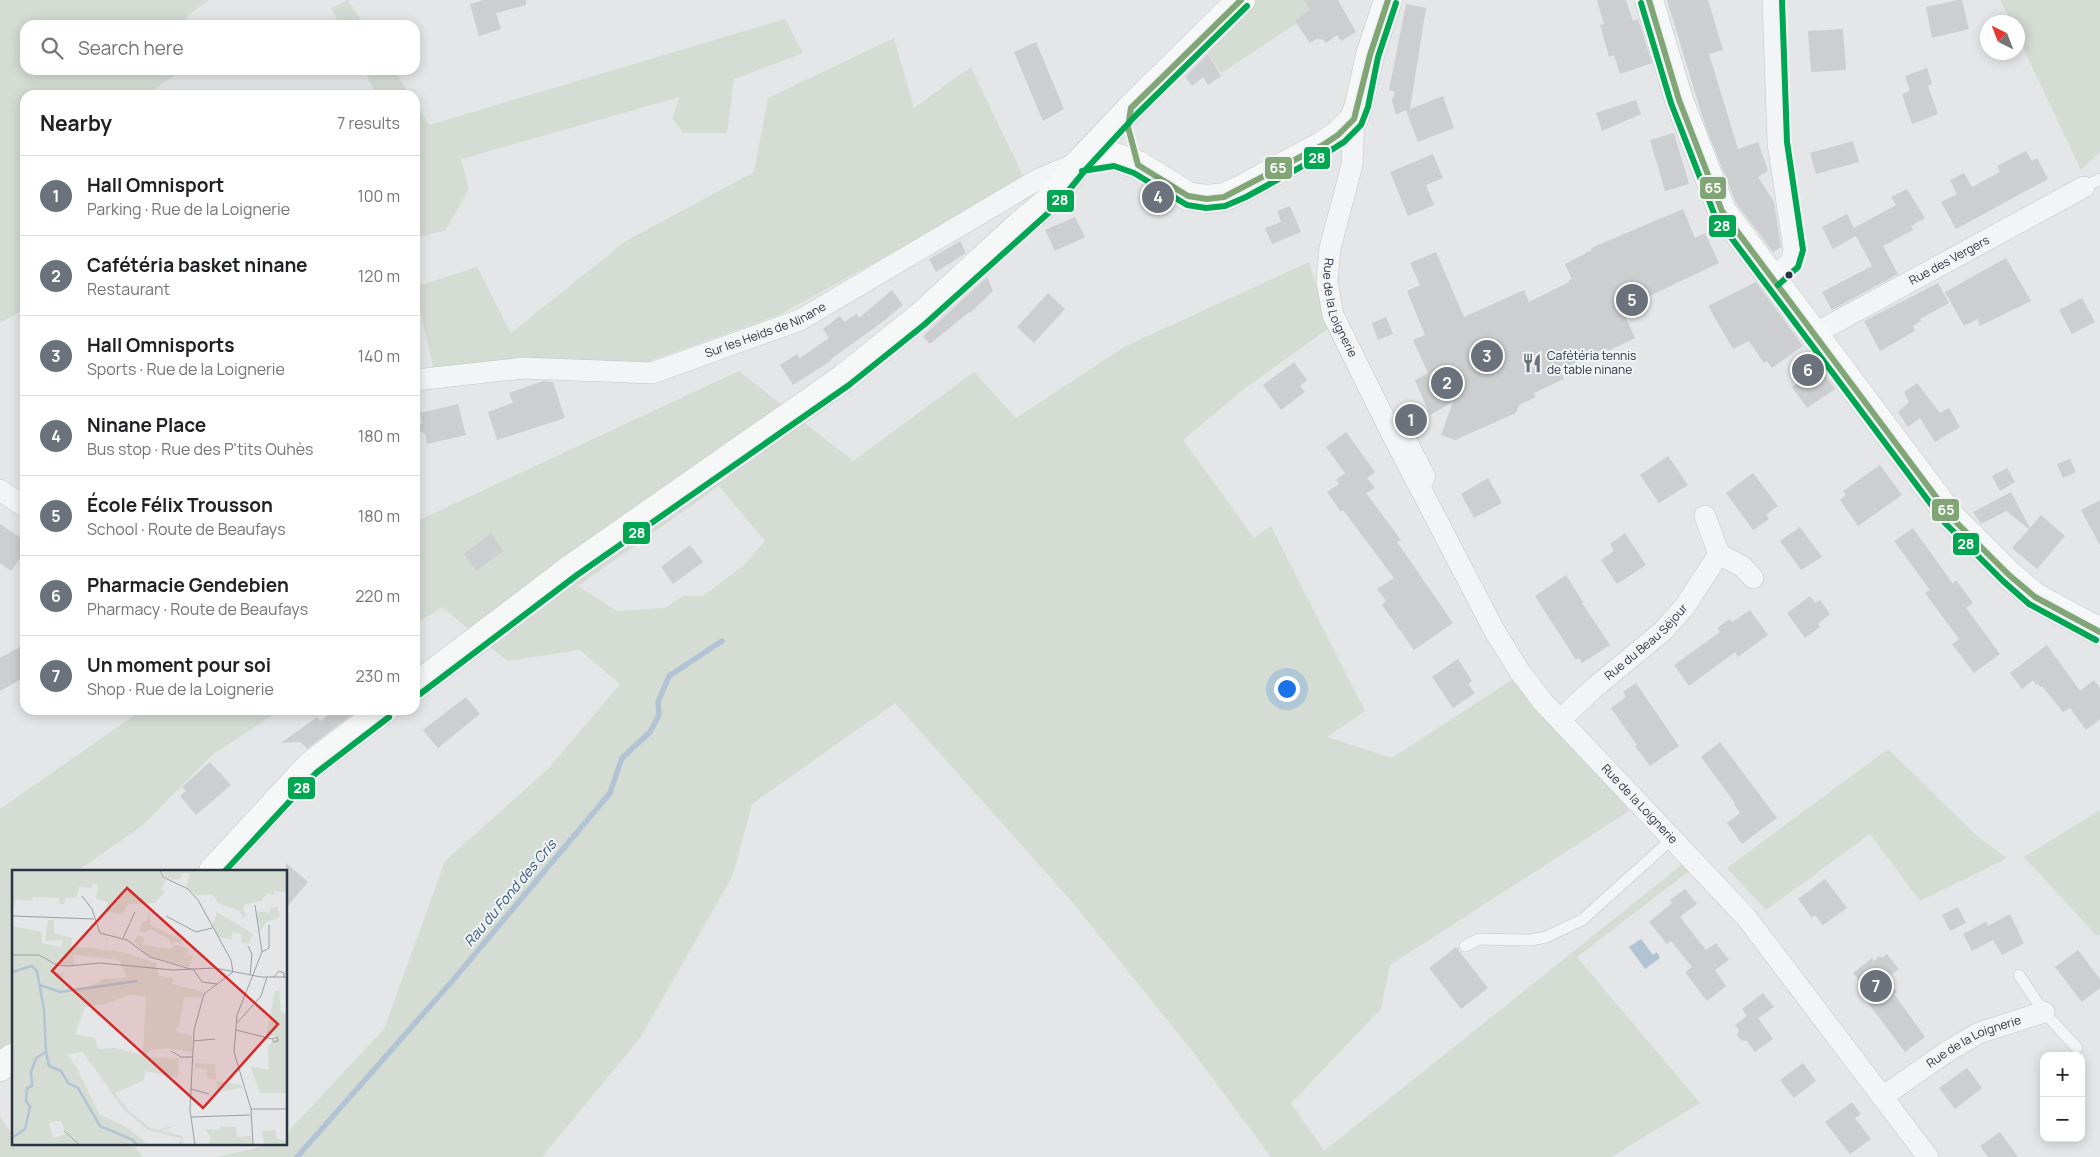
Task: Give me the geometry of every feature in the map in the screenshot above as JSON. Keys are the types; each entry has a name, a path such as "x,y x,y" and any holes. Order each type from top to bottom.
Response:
{"street":[{"path":"420,682 572,568 844,378 890,342 1019,226 1050,201 1080,162 1131,108 1241,0"},
{"name":"Rue de la Loignerie","path":"1388,0 1370,55 1360,105 1354,119 1352,165 1330,248 1327,281 1334,315 1423,494 1494,630 1520,672 1543,702 1746,917 1928,1157"},
{"path":"1649,0 1679,100 1722,211 1951,517 2009,575 2035,597 2100,632"},
{"path":"1772,278 1791,262 1794,250 1778,143 1773,0"},
{"path":"1131,108 1129,133 1138,165"},
{"path":"1080,162 1104,157 1115,157 1138,165 1188,196 1207,199 1224,197 1314,150 1338,135 1354,119"},
{"path":"1314,150 1332,148 1352,165"},
{"name":"Sur les Heids de Ninane","path":"420,379 524,368 652,373 800,320 1037,180 1080,162"},
{"name":"Rue des Vergers","path":"1814,334 2092,183"},
{"path":"0,490 20,504"},
{"path":"1705,516 1719,554 1743,567 1753,578"},
{"name":"Rue du Beau Séjour","path":"1561,719 1594,688 1663,631 1685,606 1719,554"},
{"path":"214,870 310,766 377,715"},
{"name":"Rue de la Loignerie","path":"1882,1097 1948,1051 1979,1033 2044,1012"},
{"path":"0,1067 12,1058"}],"lane":[{"path":"1465,946 1480,938 1530,940 1546,937 1582,920 1673,838"},
{"path":"2019,974 2044,1012 2077,1048"}],"shaded area":[{"path":"0,0 209,0 187,16 187,20 20,20 20,75 175,75 153,90 20,90 20,312 0,323"},
{"path":"348,0 361,20 337,20 331,8"},
{"path":"1256,0 1304,0 1310,10 1297,23 1221,73 1204,48 1244,9"},
{"path":"2000,0 2100,0 2100,152 2081,170 2025,52 2025,15 2008,15"},
{"path":"785,19 803,53 734,79 727,133 683,133 672,118 680,97 461,159 469,189 445,231 420,236 420,111 429,125"},
{"path":"894,38 914,108 971,67 1025,180 779,315 639,365 433,367 420,309 420,285 477,267 511,333 626,241 754,172 768,98"},
{"path":"367,75 397,75 407,90 374,90"},
{"path":"1309,262 1329,328 1244,389 1183,440 1254,538 1271,526 1365,711 1327,737 1392,758 1513,679 1629,811 1390,965 1381,1009 1291,1103 1324,1151 1684,863 1693,868 1577,957 1700,1103 1611,1157 1271,1157 1193,1052 1074,904 895,703 752,804 733,875 640,1038 542,1157 215,1157 274,1144 288,1144 288,1132 384,1029 445,861 549,768 620,684 580,650 507,661 442,607 420,621 420,520 739,371 853,461 974,372 1016,418 1126,346","holes":["719,486 765,541 744,565 703,596 683,596 665,608 617,611 578,586"]},
{"path":"135,715 273,715 212,755 142,826 78,870 12,870 12,1046 0,1055 0,809"},
{"path":"1888,749 1977,836 2007,858 1920,901 1870,834 1766,910 1727,868"},
{"path":"2100,810 2100,934 2097,936 2024,857"},
{"path":"0,1116 12,1135 12,1144 133,1144 143,1157 0,1157"}],"water":[{"path":"1641,939 1653,955 1657,952 1660,958 1645,969 1629,947"}],"building":[{"path":"484,0 526,0 526,5 496,13 501,29 479,36 470,4"},
{"path":"1304,0 1338,0 1356,32 1341,41 1337,35 1326,43 1318,38 1310,43 1295,21 1310,10"},
{"path":"1597,0 1626,0 1633,21 1638,19 1652,63 1620,74 1614,55 1609,57 1600,25 1604,24"},
{"path":"1667,0 1708,0 1723,50 1709,54 1738,149 1758,142 1768,171 1758,177 1774,202 1781,247 1773,252 1736,203 1705,125"},
{"path":"1962,0 1969,29 1932,38 1926,7"},
{"path":"1406,4 1426,8 1410,109 1443,96 1454,128 1418,142 1406,110 1396,115 1392,101 1395,92 1389,90"},
{"path":"1843,29 1846,70 1811,72 1808,31"},
{"path":"1036,42 1064,109 1043,121 1014,52"},
{"path":"1208,54 1221,76 1208,85 1203,77 1192,86 1185,77"},
{"path":"1927,68 1932,84 1928,86 1938,114 1912,124 1902,94 1910,91 1905,76"},
{"path":"1636,100 1641,114 1602,131 1596,113"},
{"path":"1674,133 1689,184 1665,191 1650,140"},
{"path":"1853,141 1859,162 1816,174 1810,153"},
{"path":"2026,151 2032,161 2037,158 2048,179 1956,229 1941,202 1957,194 1950,180 1964,173 1972,187 2000,172 1997,166"},
{"path":"1433,154 1443,178 1426,185 1434,205 1408,216 1390,172"},
{"path":"1907,189 1925,218 1911,226 1913,230 1883,246 1898,274 1832,310 1822,292 1872,266 1856,236 1833,249 1822,227 1847,214 1854,228 1896,205 1891,197"},
{"path":"1290,206 1301,232 1272,244 1265,228 1281,222 1277,211"},
{"path":"1683,209 1695,238 1705,233 1719,263 1622,309 1635,338 1608,351 1606,348 1560,370 1564,379 1534,393 1536,397 1519,405 1516,413 1455,440 1441,435 1453,402 1430,415 1415,380 1428,373 1413,340 1425,335 1407,291 1420,285 1410,263 1436,252 1464,317 1524,290 1529,302 1569,282 1572,279 1565,264 1592,250 1591,248"},
{"path":"1075,217 1085,237 1055,251 1045,230"},
{"path":"960,241 966,253 936,272 929,259"},
{"path":"2006,258 2031,301 1980,326 1977,319 1964,326 1945,292"},
{"path":"987,277 993,291 970,313 930,344 923,336"},
{"path":"1756,282 1803,346 1772,368 1767,361 1764,363 1749,341 1733,349 1708,306"},
{"path":"1938,283 1949,303 1920,319 1921,321 1913,326 1915,331 1880,351 1864,321"},
{"path":"892,290 903,305 832,360 793,385 780,365 797,354 800,358 829,338 823,329 840,316 844,322 857,314 859,318"},
{"path":"1048,293 1065,309 1034,343 1017,327"},
{"path":"2082,298 2095,322 2072,334 2059,310"},
{"path":"1386,317 1393,334 1378,340 1372,323"},
{"path":"1294,362 1307,380 1300,386 1305,392 1281,410 1263,385"},
{"path":"1819,367 1835,389 1807,408 1792,387"},
{"path":"543,381 553,382 565,418 497,440 488,412 513,403 509,393"},
{"path":"1917,383 1940,413 1949,408 1960,427 1935,442 1920,418 1908,427 1898,412 1909,402 1904,392"},
{"path":"458,404 466,435 427,444 425,434 420,430 422,423 420,413"},
{"path":"1346,432 1375,472 1367,478 1375,488 1366,493 1401,540 1397,542 1453,623 1414,650 1382,605 1386,601 1377,589 1394,578 1343,510 1341,512 1327,492 1339,484 1336,480 1345,473 1326,447"},
{"path":"1668,456 1688,485 1659,503 1640,475"},
{"path":"2070,459 2076,472 2063,478 2057,464"},
{"path":"1880,465 1902,495 1858,526 1840,500 1846,495 1843,491"},
{"path":"2007,468 2015,482 2000,491 1992,476"},
{"path":"1753,473 1778,506 1766,515 1769,519 1753,530 1726,493"},
{"path":"1488,478 1502,503 1474,518 1461,494"},
{"path":"2011,492 2030,528 2041,515 2065,536 2037,569 2012,548 2029,529 2006,511 1981,524 1973,512"},
{"path":"2100,500 2100,545 2081,510"},
{"path":"0,524 20,538 20,558 11,571 0,563"},
{"path":"1800,527 1822,557 1801,570 1780,541"},
{"path":"1913,528 1953,584 1956,580 1973,603 1966,608 2000,654 1974,673 1952,644 1959,639 1925,593 1930,590 1894,541"},
{"path":"491,533 503,551 476,571 464,554"},
{"path":"1625,533 1646,565 1617,584 1601,560 1614,551 1610,544"},
{"path":"690,545 703,562 673,584 661,567"},
{"path":"1566,575 1610,645 1582,663 1579,658 1576,660 1535,596"},
{"path":"1810,596 1815,603 1820,600 1830,614 1818,624 1820,627 1805,638 1787,613"},
{"path":"1750,610 1768,635 1738,657 1735,652 1689,686 1674,665 1720,632 1717,628 1730,619 1732,622"},
{"path":"2047,645 2080,691 2094,680 2100,688 2100,719 2086,730 2070,708 2063,712 2042,686 2036,685 2033,680 2022,689 2010,673"},
{"path":"20,647 20,680 0,691 0,658"},
{"path":"1458,659 1472,681 1468,684 1475,693 1453,708 1432,677"},
{"path":"1636,683 1679,746 1650,766 1611,708 1626,697 1623,692"},
{"path":"466,697 480,714 438,748 423,730"},
{"path":"328,715 351,715 307,749 301,742 281,743 317,717 320,721"},
{"path":"1720,742 1777,818 1742,844 1727,823 1740,813 1735,803 1701,757"},
{"path":"210,762 231,785 196,815 180,796 186,791 182,787"},
{"path":"286,863 308,882 288,906 288,870 286,870"},
{"path":"1825,879 1847,908 1823,925 1815,915 1812,918 1798,899"},
{"path":"1685,889 1697,904 1680,917 1706,950 1716,943 1729,960 1715,970 1726,986 1707,1001 1685,972 1692,967 1671,941 1667,944 1649,922 1672,903 1670,900"},
{"path":"1958,907 1966,923 1950,931 1942,915"},
{"path":"2010,914 2024,943 2002,955 1993,940 1972,951 1963,934 1986,922 1988,926"},
{"path":"1456,947 1488,988 1461,1009 1429,968"},
{"path":"2078,950 2100,979 2100,988 2082,1002 2055,967"},
{"path":"1887,954 1899,969 1887,978 1897,992 1894,994 1925,1037 1905,1052 1859,991 1864,987 1853,973 1872,958 1874,961 1880,956 1882,958"},
{"path":"1763,993 1774,1007 1758,1018 1773,1039 1755,1052 1747,1041 1741,1040 1737,1035 1739,1030 1735,1025 1747,1016 1742,1009"},
{"path":"1803,1063 1816,1081 1794,1098 1780,1080"},
{"path":"1967,1068 1982,1088 1955,1109 1939,1088"},
{"path":"1852,1102 1861,1114 1855,1118 1871,1139 1850,1154 1825,1122"},
{"path":"2000,1132 2018,1157 1988,1157 1980,1146"}],"waterway":[{"name":"Rau du Fond des Cris","path":"297,1157 454,979 610,793 622,758 650,732 659,715 658,702 669,676 722,641"}],"transit line":[{"name":"65","path":"1131,108 1241,0"},
{"name":"65","path":"1131,108 1128,127 1138,165 1188,196 1207,199 1224,197 1323,145 1338,135 1354,119 1370,55 1388,0"},
{"name":"65","path":"1649,0 1679,100 1722,211 1951,517 2009,575 2035,597 2100,632"},
{"name":"28","path":"1778,285 1798,267 1803,250 1787,142 1782,0"},
{"name":"28","path":"1082,171 1114,166 1134,173 1187,205 1206,208 1225,206 1246,197 1344,142 1361,125 1368,107 1378,57 1396,3"},
{"name":"28","path":"1641,3 1671,103 1715,216 1945,523 2029,604 2096,640"},
{"name":"28","path":"420,694 577,575 849,385 925,324 1055,207 1087,168 1137,114 1247,6"},
{"name":"28","path":"226,870 316,773 389,717"}],"place":[{"name":"Ninane Place","path":"1158,197"},
{"name":"École Félix Trousson","path":"1632,300"},
{"name":"Hall Omnisports","path":"1487,356"},
{"name":"Cafétéria tennis de table ninane","path":"1532,363"},
{"name":"Pharmacie Gendebien","path":"1808,370"},
{"name":"Cafétéria basket ninane","path":"1447,383"},
{"name":"Hall Omnisport","path":"1411,420"},
{"name":"Un moment pour soi","path":"1876,986"}]}
